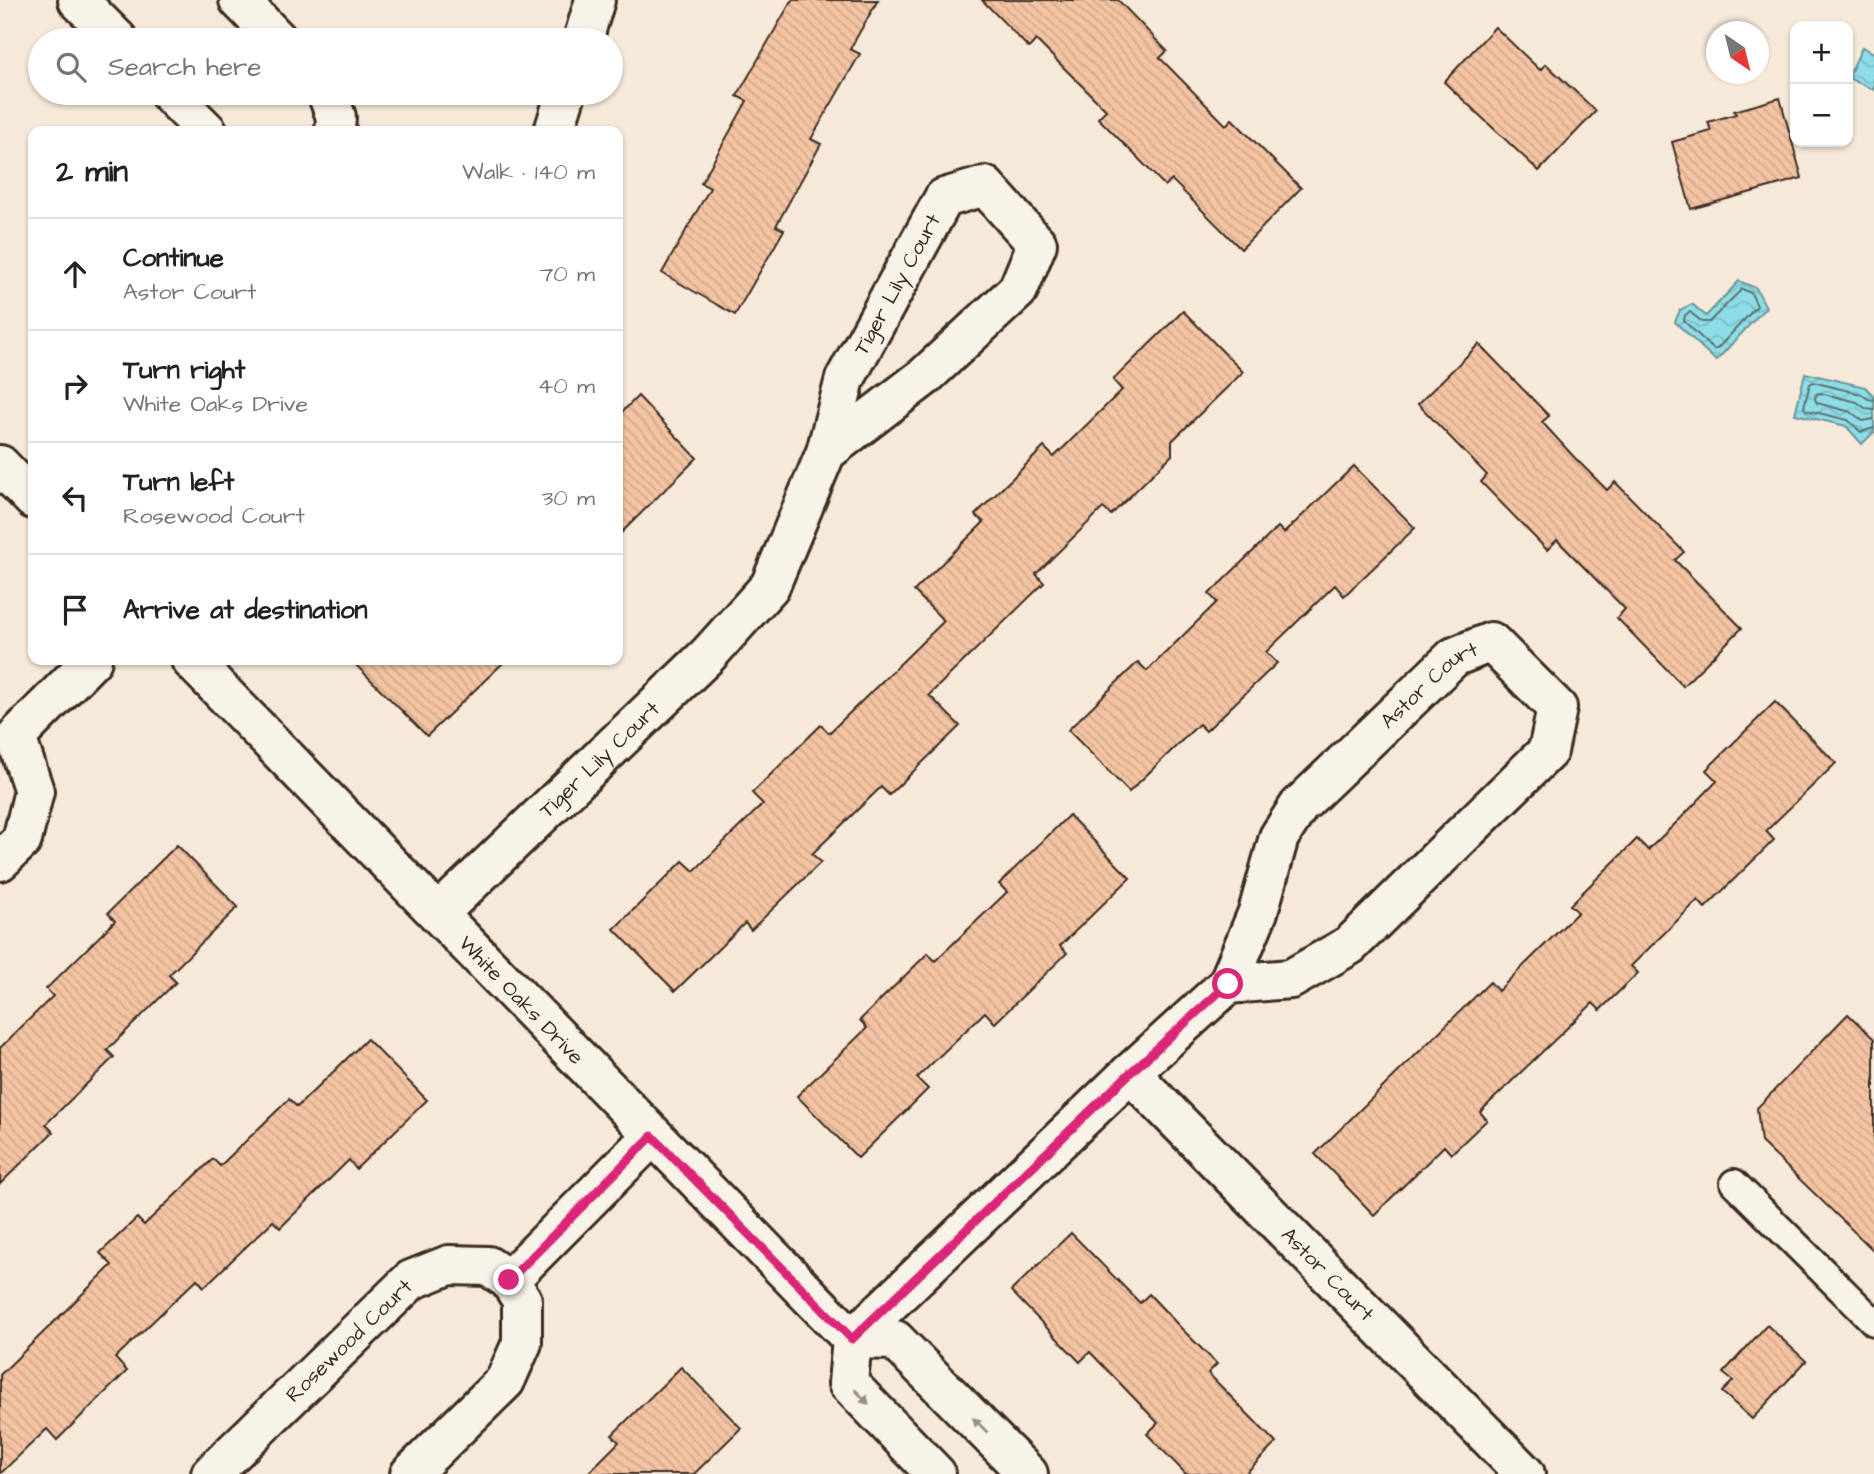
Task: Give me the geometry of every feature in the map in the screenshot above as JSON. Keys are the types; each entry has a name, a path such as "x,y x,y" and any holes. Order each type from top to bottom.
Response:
{"street":[{"path":"78,0 106,28"},
{"path":"239,0 266,28"},
{"path":"587,28 595,0"},
{"path":"181,105 202,126"},
{"path":"332,105 336,117 335,126"},
{"path":"556,126 562,105"},
{"name":"Tiger Lily Court","path":"439,913 708,655 770,586 826,452 845,379 944,198 985,186 1037,244 1018,290 924,377 826,452"},
{"path":"0,465 28,494"},
{"name":"Astor Court","path":"852,1339 1130,1073 1228,984 1258,912 1279,837 1299,806 1454,657 1491,642 1557,708 1548,751 1350,944 1291,979 1228,984"},
{"path":"0,861 22,840 34,791 8,736 86,665"},
{"name":"White Oaks Drive","path":"196,665 852,1339"},
{"name":"Astor Court","path":"1130,1073 1525,1474"},
{"path":"410,1474 505,1381 522,1343 523,1300 509,1280 652,1136"},
{"name":"Rosewood Court","path":"211,1474 411,1280 449,1265 488,1266 509,1280"},
{"path":"936,1474 848,1383 852,1339 895,1340 1028,1474"}],"lane":[{"path":"1734,1183 1874,1322"}],"water":[{"path":"1862,47 1874,53 1874,90 1853,80 1853,67"},
{"path":"1739,281 1756,288 1766,307 1716,361 1675,322 1680,310 1692,304 1706,316"},
{"path":"1805,373 1865,387 1874,396 1874,432 1862,444 1846,426 1795,414"}],"building":[{"path":"792,0 878,0 850,49 860,54 811,139 821,144 776,226 784,230 735,315 662,273 710,188 701,183 747,101 737,96"},
{"path":"982,0 1118,0 1167,51 1160,58 1226,125 1232,119 1301,188 1241,249 1172,180 1165,186 1098,118 1106,110 1036,40 1029,48"},
{"path":"1495,27 1540,70 1546,64 1596,111 1539,171 1444,82"},
{"path":"1780,98 1790,134 1790,147 1793,147 1802,178 1691,209 1672,142 1711,131 1708,122 1736,114 1734,111"},
{"path":"1183,311 1243,372 1172,441 1172,455 1111,515 1103,508 1036,574 1044,583 929,695 960,726 889,795 881,787 812,854 821,862 751,930 745,923 675,991 614,929 683,861 694,871 763,804 752,793 821,725 829,733 944,621 914,591 984,522 975,515 1044,447 1054,457 1122,390 1113,380"},
{"path":"1479,344 1549,416 1542,422 1574,457 1607,490 1615,482 1684,552 1675,560 1742,628 1683,686 1617,618 1625,609 1557,540 1547,550 1481,482 1487,475 1418,404"},
{"path":"638,396 697,458 623,531 623,411"},
{"path":"1354,466 1415,528 1344,596 1335,585 1266,652 1277,663 1206,731 1199,724 1129,792 1068,730 1138,662 1147,671 1217,602 1209,594 1278,527 1284,533"},
{"path":"356,665 501,665 427,736"},
{"path":"1775,702 1836,763 1766,831 1774,840 1705,908 1698,900 1631,966 1638,973 1600,1010 1593,1003 1480,1112 1487,1120 1451,1154 1444,1146 1374,1215 1315,1154 1490,982 1498,991 1578,912 1570,905 1637,839 1648,850 1682,817 1717,781 1706,770"},
{"path":"1069,815 1130,878 1060,946 1067,953 995,1023 985,1012 917,1078 928,1089 858,1158 797,1096 867,1028 860,1020 928,953 935,961 1007,892 999,884"},
{"path":"177,845 238,907 169,975 176,982 107,1050 114,1057 46,1124 53,1132 0,1184 0,1048 53,996 46,989 115,921 108,913"},
{"path":"1848,1014 1874,1039 1874,1251 1761,1142 1757,1108"},
{"path":"367,1039 427,1100 356,1169 349,1160 280,1228 273,1221 204,1287 197,1279 115,1358 127,1371 57,1440 47,1429 0,1474 0,1375 112,1265 100,1253 137,1218 144,1225 213,1159 220,1166 289,1099 297,1107"},
{"path":"1071,1233 1140,1303 1149,1294 1217,1364 1208,1373 1276,1443 1245,1474 1186,1474 1147,1434 1158,1423 1090,1352 1080,1362 1011,1291"},
{"path":"1767,1325 1806,1361 1752,1419 1722,1392 1733,1381 1723,1373"},
{"path":"681,1367 741,1428 694,1474 587,1474 619,1442 612,1435"}],"route":[{"path":"509,1280 652,1136 852,1339 1130,1073 1228,984"}]}
